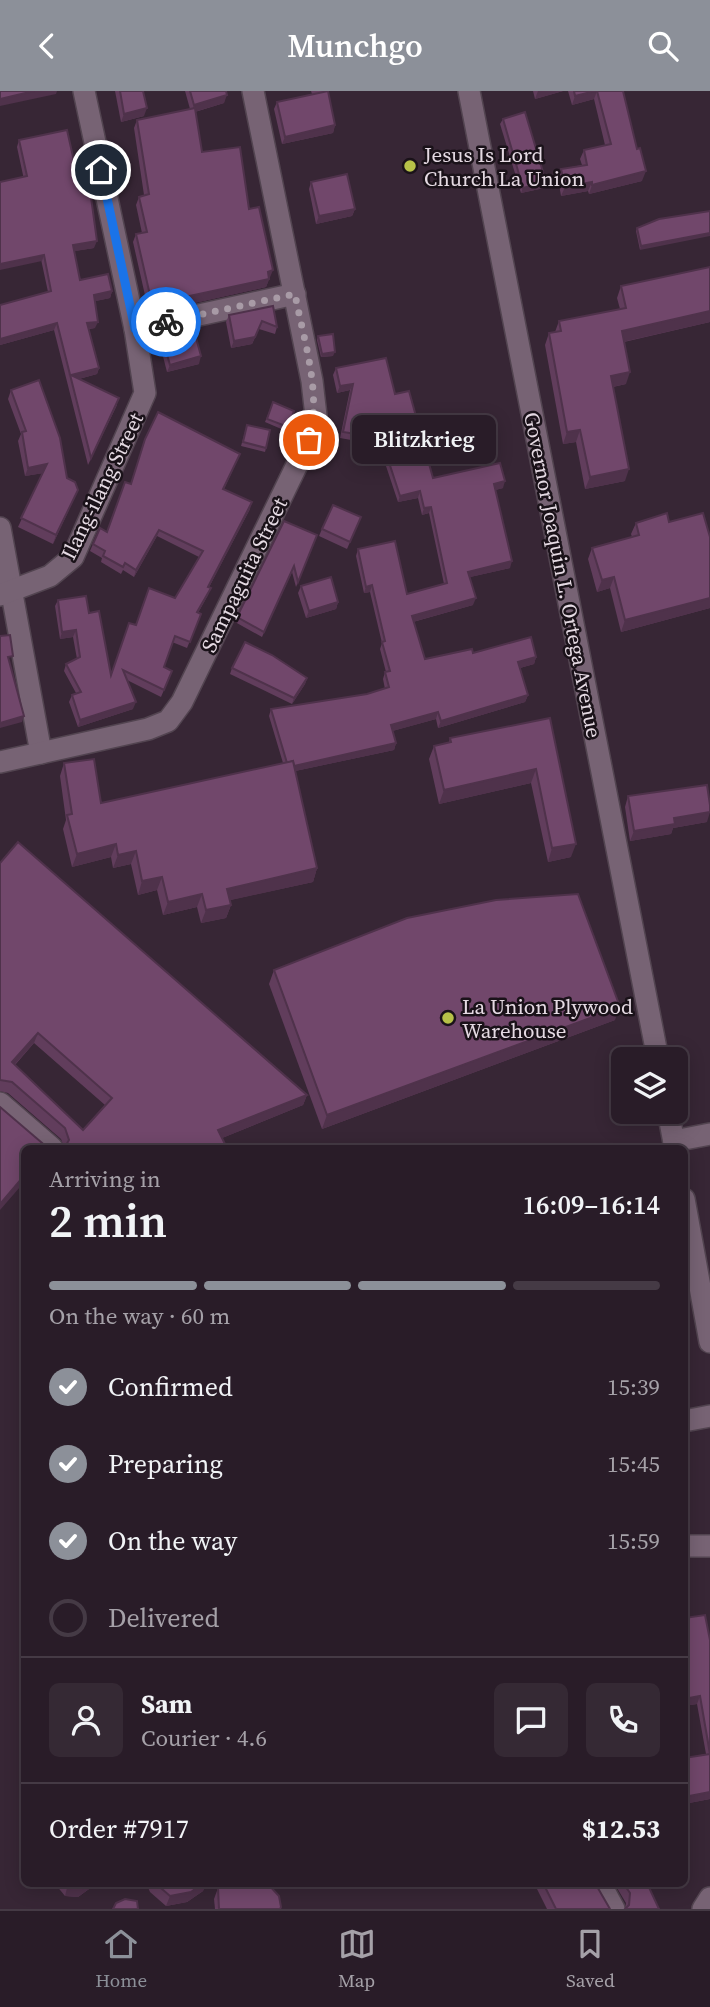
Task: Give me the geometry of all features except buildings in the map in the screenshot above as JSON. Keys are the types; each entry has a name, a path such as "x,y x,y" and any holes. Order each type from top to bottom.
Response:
{"street":[{"name":"Ilang-ilang Street","path":"6,594 50,576 73,557 145,393 135,329 84,91"},
{"name":"Sampaguita Street","path":"0,761 148,729 169,721 182,702 309,440 316,416 313,393 253,91"},
{"name":"Governor Joaquin L. Ortega Avenue","path":"469,91 656,1047"},
{"path":"135,329 295,294"},
{"path":"0,528 6,594 41,753"},
{"path":"0,1103 49,1145"},
{"path":"670,1124 674,1144 710,1134"},
{"path":"688,1221 710,1342"},
{"path":"688,1419 710,1416"},
{"path":"688,1546 710,1546"},
{"path":"602,1887 614,1909"},
{"path":"703,1909 710,1898"}],"way so far":[{"path":"166,322 295,294 316,416 309,440"}],"place":[{"name":"Jesus Is Lord Church La Union","path":"410,166"},
{"name":"Blitzkrieg","path":"309,440"},
{"name":"La Union Plywood Warehouse","path":"448,1018"}],"route":[{"path":"101,170 135,329 166,322"}]}
